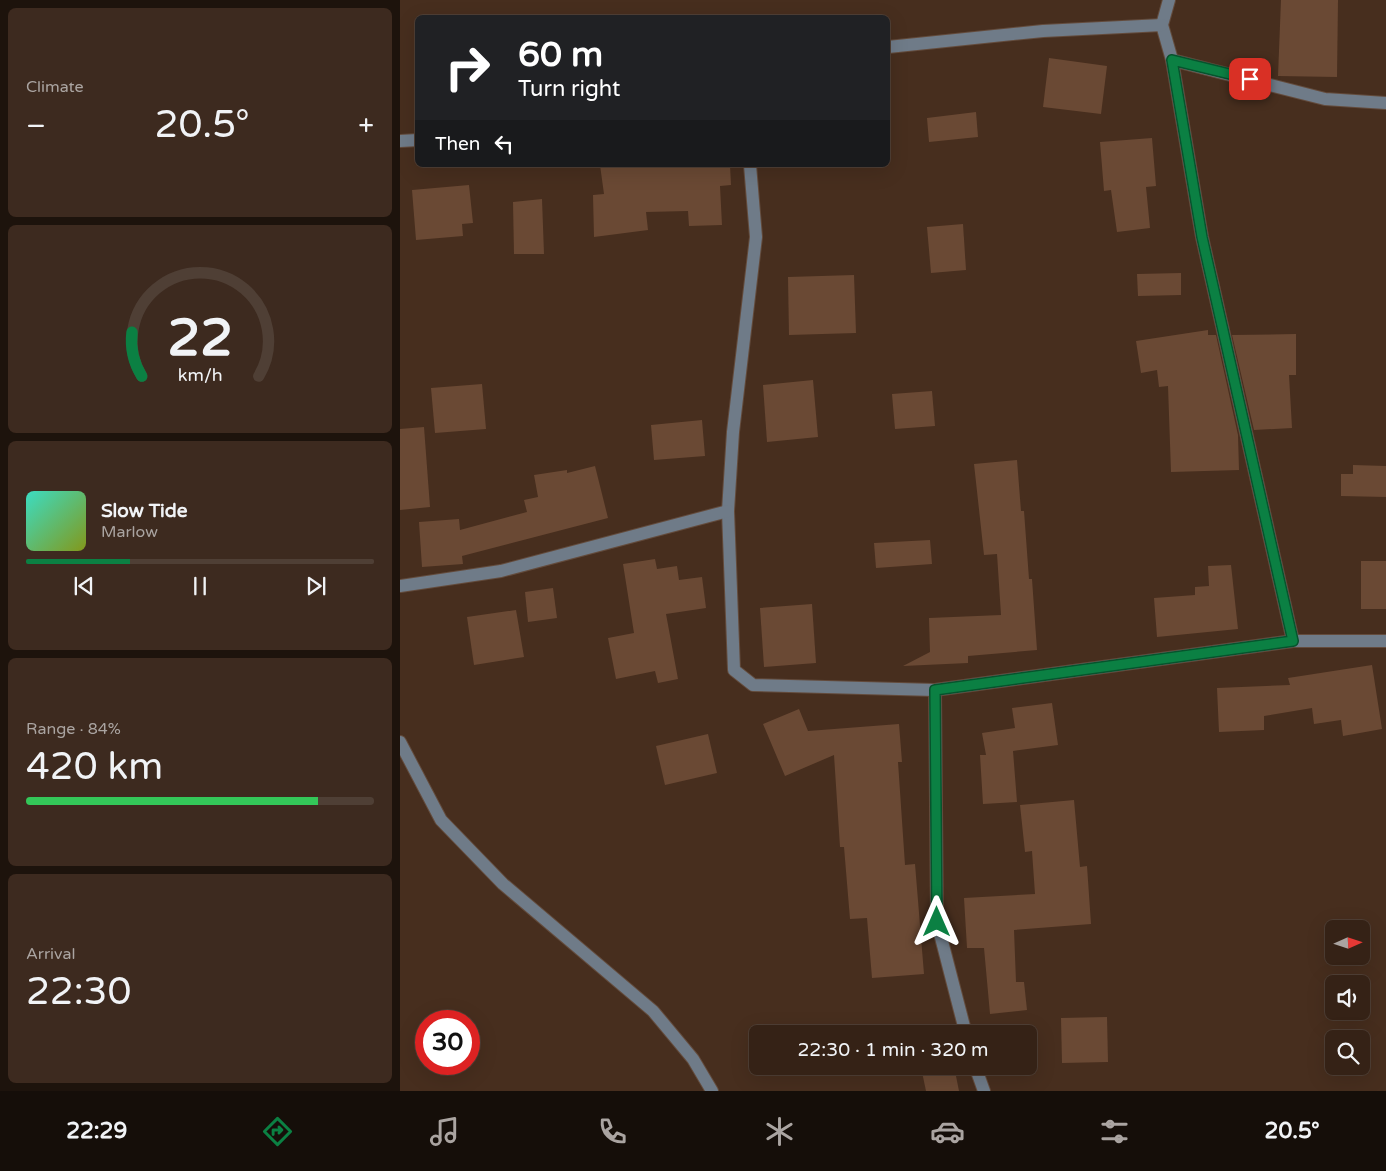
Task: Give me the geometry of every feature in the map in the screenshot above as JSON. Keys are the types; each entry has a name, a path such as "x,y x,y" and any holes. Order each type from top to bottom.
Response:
{"street":[{"path":"1168,0 1162,26 1172,60 1202,237 1293,641"},
{"path":"890,47 1043,31 1162,26"},
{"path":"1172,60 1325,99 1386,103"},
{"path":"400,141 415,140"},
{"path":"750,167 756,237 733,432 728,511 734,670 753,685 935,690 1293,641 1386,641"},
{"path":"400,586 501,571 728,511"},
{"path":"935,690 937,922 964,1025"},
{"path":"400,742 441,820 503,884 653,1011 693,1059 712,1091"},
{"path":"978,1075 984,1091"}],"building":[{"path":"1281,0 1338,0 1337,77 1278,76"},
{"path":"1049,58 1107,66 1101,114 1043,107"},
{"path":"976,112 978,137 929,142 927,118"},
{"path":"1152,138 1156,186 1146,187 1150,228 1117,232 1111,190 1104,191 1100,142"},
{"path":"600,167 730,167 731,185 720,186 722,225 689,226 688,211 646,212 648,230 594,237 593,195 604,194"},
{"path":"469,185 473,223 462,224 463,236 416,240 412,190"},
{"path":"542,199 544,254 514,254 513,202"},
{"path":"963,224 966,270 931,273 927,227"},
{"path":"1181,273 1181,295 1138,296 1137,274"},
{"path":"854,275 856,333 789,335 788,277"},
{"path":"1208,330 1208,335 1216,335 1238,435 1239,470 1171,472 1168,386 1159,387 1157,370 1141,373 1136,341"},
{"path":"1296,334 1296,375 1289,375 1292,428 1254,430 1232,335"},
{"path":"813,380 818,437 767,442 763,385"},
{"path":"482,384 486,429 435,433 431,388"},
{"path":"932,391 935,426 895,429 892,394"},
{"path":"702,420 705,456 654,460 651,425"},
{"path":"424,427 430,507 400,510 400,429"},
{"path":"1017,460 1021,511 1024,511 1029,579 1032,579 1037,650 968,656 968,663 903,666 930,652 929,618 1001,615 997,554 984,555 974,464"},
{"path":"1353,465 1386,466 1386,497 1341,496 1341,474 1353,474"},
{"path":"595,466 608,518 462,556 463,564 422,567 419,522 459,519 460,530 527,512 524,500 538,497 534,475 567,470 567,473"},
{"path":"930,540 932,564 876,568 874,543"},
{"path":"655,559 657,569 677,566 679,580 702,577 706,608 666,614 678,679 658,683 655,671 616,679 608,638 634,633 623,564"},
{"path":"1361,561 1386,561 1386,609 1361,609"},
{"path":"1231,565 1238,629 1157,637 1154,598 1195,595 1195,587 1209,586 1208,566"},
{"path":"553,588 557,618 528,622 525,592"},
{"path":"812,604 816,663 764,667 760,608"},
{"path":"516,610 524,657 474,665 467,617"},
{"path":"1372,665 1382,729 1343,736 1341,720 1314,724 1312,708 1264,716 1264,730 1219,732 1217,688 1290,685 1288,678"},
{"path":"1052,703 1058,745 1013,751 1017,802 983,804 980,755 986,755 982,733 1015,728 1012,708"},
{"path":"799,709 808,731 899,724 902,762 898,762 905,865 915,864 924,974 872,978 867,918 850,919 844,847 840,847 834,755 785,776 763,724"},
{"path":"708,734 717,773 665,785 656,746"},
{"path":"1074,800 1080,867 1087,866 1091,924 1014,930 1016,982 1024,982 1027,1010 990,1014 984,948 967,948 964,898 1035,894 1032,851 1025,852 1020,805"},
{"path":"1107,1017 1108,1062 1062,1063 1061,1018"},
{"path":"923,1075 956,1075 959,1091 926,1091"}],"route":[{"path":"937,922 935,690 1293,641 1202,237 1172,60 1250,79"}]}
